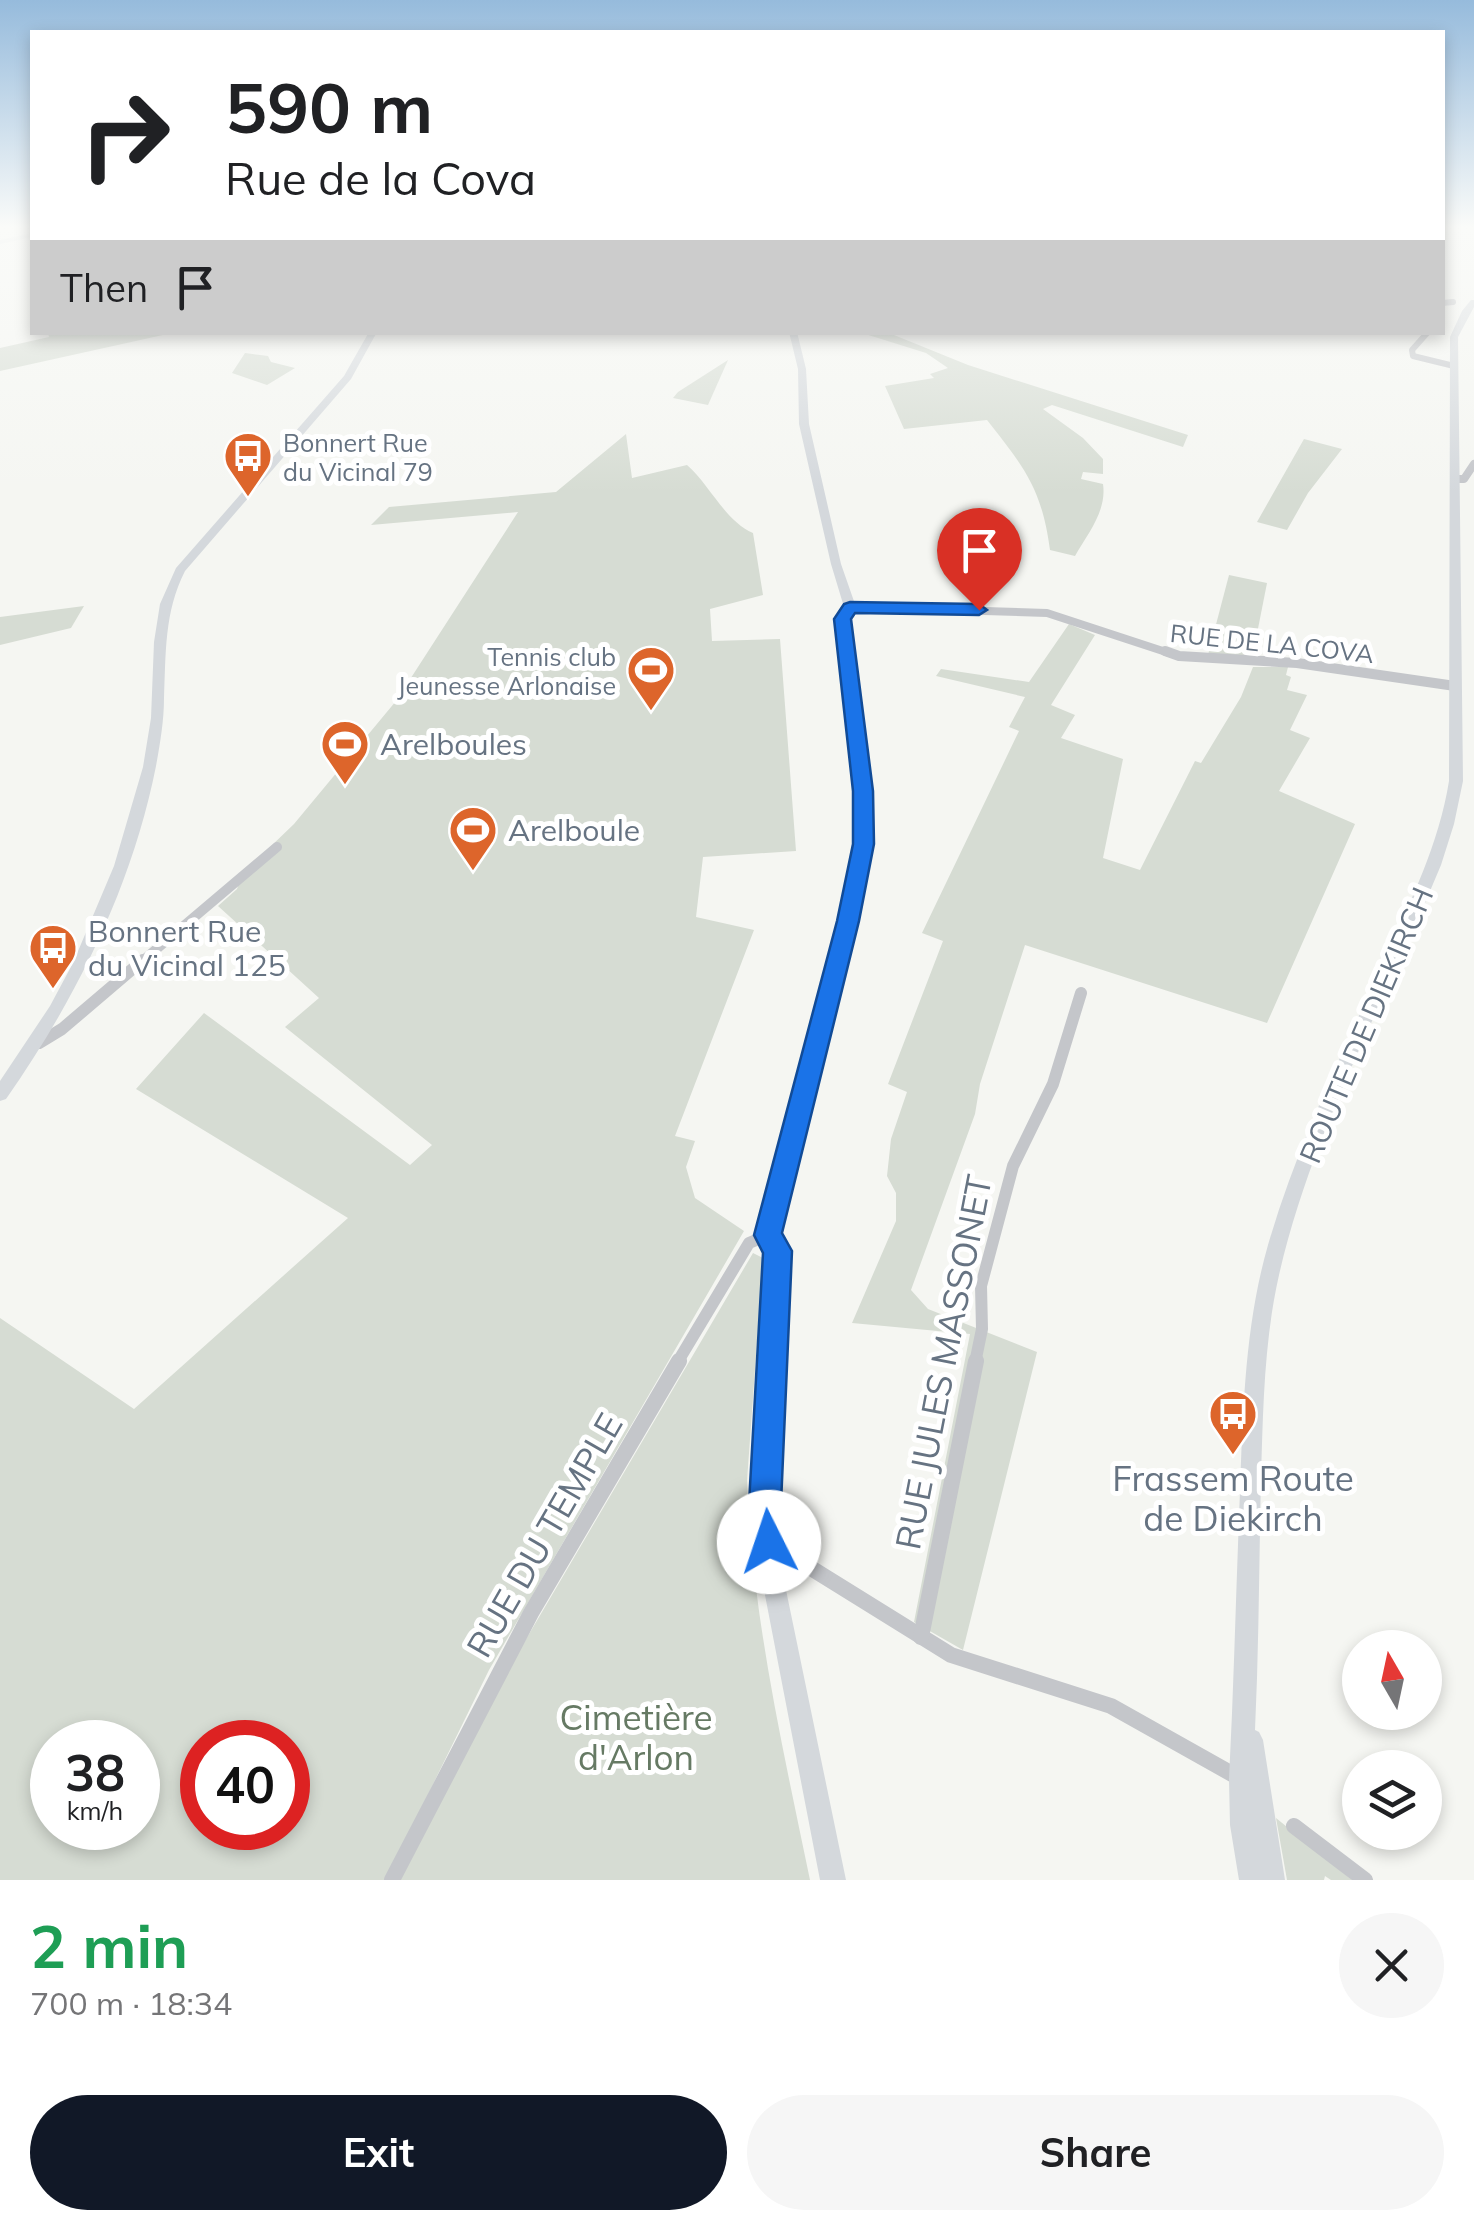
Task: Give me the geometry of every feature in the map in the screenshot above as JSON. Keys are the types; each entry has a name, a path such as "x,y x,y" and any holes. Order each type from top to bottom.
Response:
{"street":[{"name":"ROUTE DE DIEKIRCH","path":"1246,1681 1253,1400 1268,1286 1282,1229 1325,1113 1447,832 1456,781 1464,688 1454,479 1454,366 1458,324 1463,317"},
{"path":"0,1094 39,1043 106,908 141,796 156,719 164,608 172,585 202,544 348,377 370,335"},
{"path":"794,335 802,370 804,424 850,608 842,619 863,791 864,844 768,1235 778,1251 765,1504 775,1590 833,1880"},
{"path":"1425,335 1412,350 1413,356 1454,366"},
{"path":"1454,479 1464,479 1474,464"},
{"name":"RUE DE LA COVA","path":"850,608 1047,612 1135,645 1179,656 1297,663 1464,688"},
{"path":"39,1043 62,1029 277,847"},
{"name":"RUE JULES MASSONET","path":"921,1637 982,1329 981,1286 1013,1166 1053,1084 1081,992"},
{"name":"RUE DU TEMPLE","path":"392,1880 531,1612 736,1264 749,1244 768,1235"},
{"path":"769,1542 951,1655 1111,1706 1241,1779"},
{"path":"1246,1681 1242,1825 1252,1880"},
{"path":"1246,1681 1255,1777 1272,1880"},
{"path":"1294,1826 1365,1880"}],"green space":[{"path":"163,335 0,371 0,348 49,337"},
{"path":"868,335 894,335 968,365 1188,435 1183,447 1052,405 1043,409 1083,438 1103,459 1103,474 1083,472 1081,479 1103,484 1102,503 1091,530 1075,556 1050,550 1036,494 987,420 904,429 885,386 934,378 930,374 948,368 926,353"},
{"path":"245,353 268,356 271,362 295,368 267,385 232,373"},
{"path":"728,360 708,405 673,398 678,392"},
{"path":"626,434 632,478 687,465 734,520 753,533 763,595 710,609 712,641 780,639 796,851 703,857 696,917 754,930 675,1136 695,1141 686,1167 695,1198 744,1231 489,1670 386,1880 0,1880 0,1318 134,1409 348,1218 136,1089 204,1013 410,1165 432,1145 285,1027 319,998 218,906 237,889 242,874 294,824 396,701 518,512 371,525 389,507 556,492"},
{"path":"1304,439 1342,449 1308,493 1287,530 1257,522"},
{"path":"1229,575 1267,583 1252,659 1208,655"},
{"path":"84,606 71,628 0,645 0,617"},
{"path":"1069,624 1095,635 1051,705 1075,715 1061,738 1123,759 1103,858 1140,870 1195,761 1201,763 1241,697 1253,667 1288,667 1286,675 1291,677 1287,690 1307,695 1290,730 1310,738 1279,791 1355,824 1267,1023 1025,945 980,1084 975,1114 911,1290 928,1309 1037,1352 963,1650 914,1622 970,1334 852,1323 896,1221 896,1193 887,1176 891,1139 907,1092 888,1084 943,941 922,933 1019,731 1009,727 1025,697 936,676 941,669 1029,682"},
{"name":"Cimetière d'Arlon","path":"753,1253 763,1258 747,1481 750,1531 770,1682 810,1880 400,1880 512,1663"},
{"path":"1276,1818 1352,1880 1331,1880 1325,1876 1324,1880 1287,1880"}],"place":[{"name":"Bonnert Rue du Vicinal 79","path":"248,498"},
{"name":"Tennis club Jeunesse Arlonaise","path":"651,712"},
{"name":"Arelboules","path":"345,786"},
{"name":"Arelboule","path":"473,872"},
{"name":"Bonnert Rue du Vicinal 125","path":"53,990"},
{"name":"Frassem Route de Diekirch","path":"1233,1456"}],"route":[{"path":"769,1542 765,1504 778,1251 768,1235 864,844 863,791 842,619 850,608 979,610"}]}
